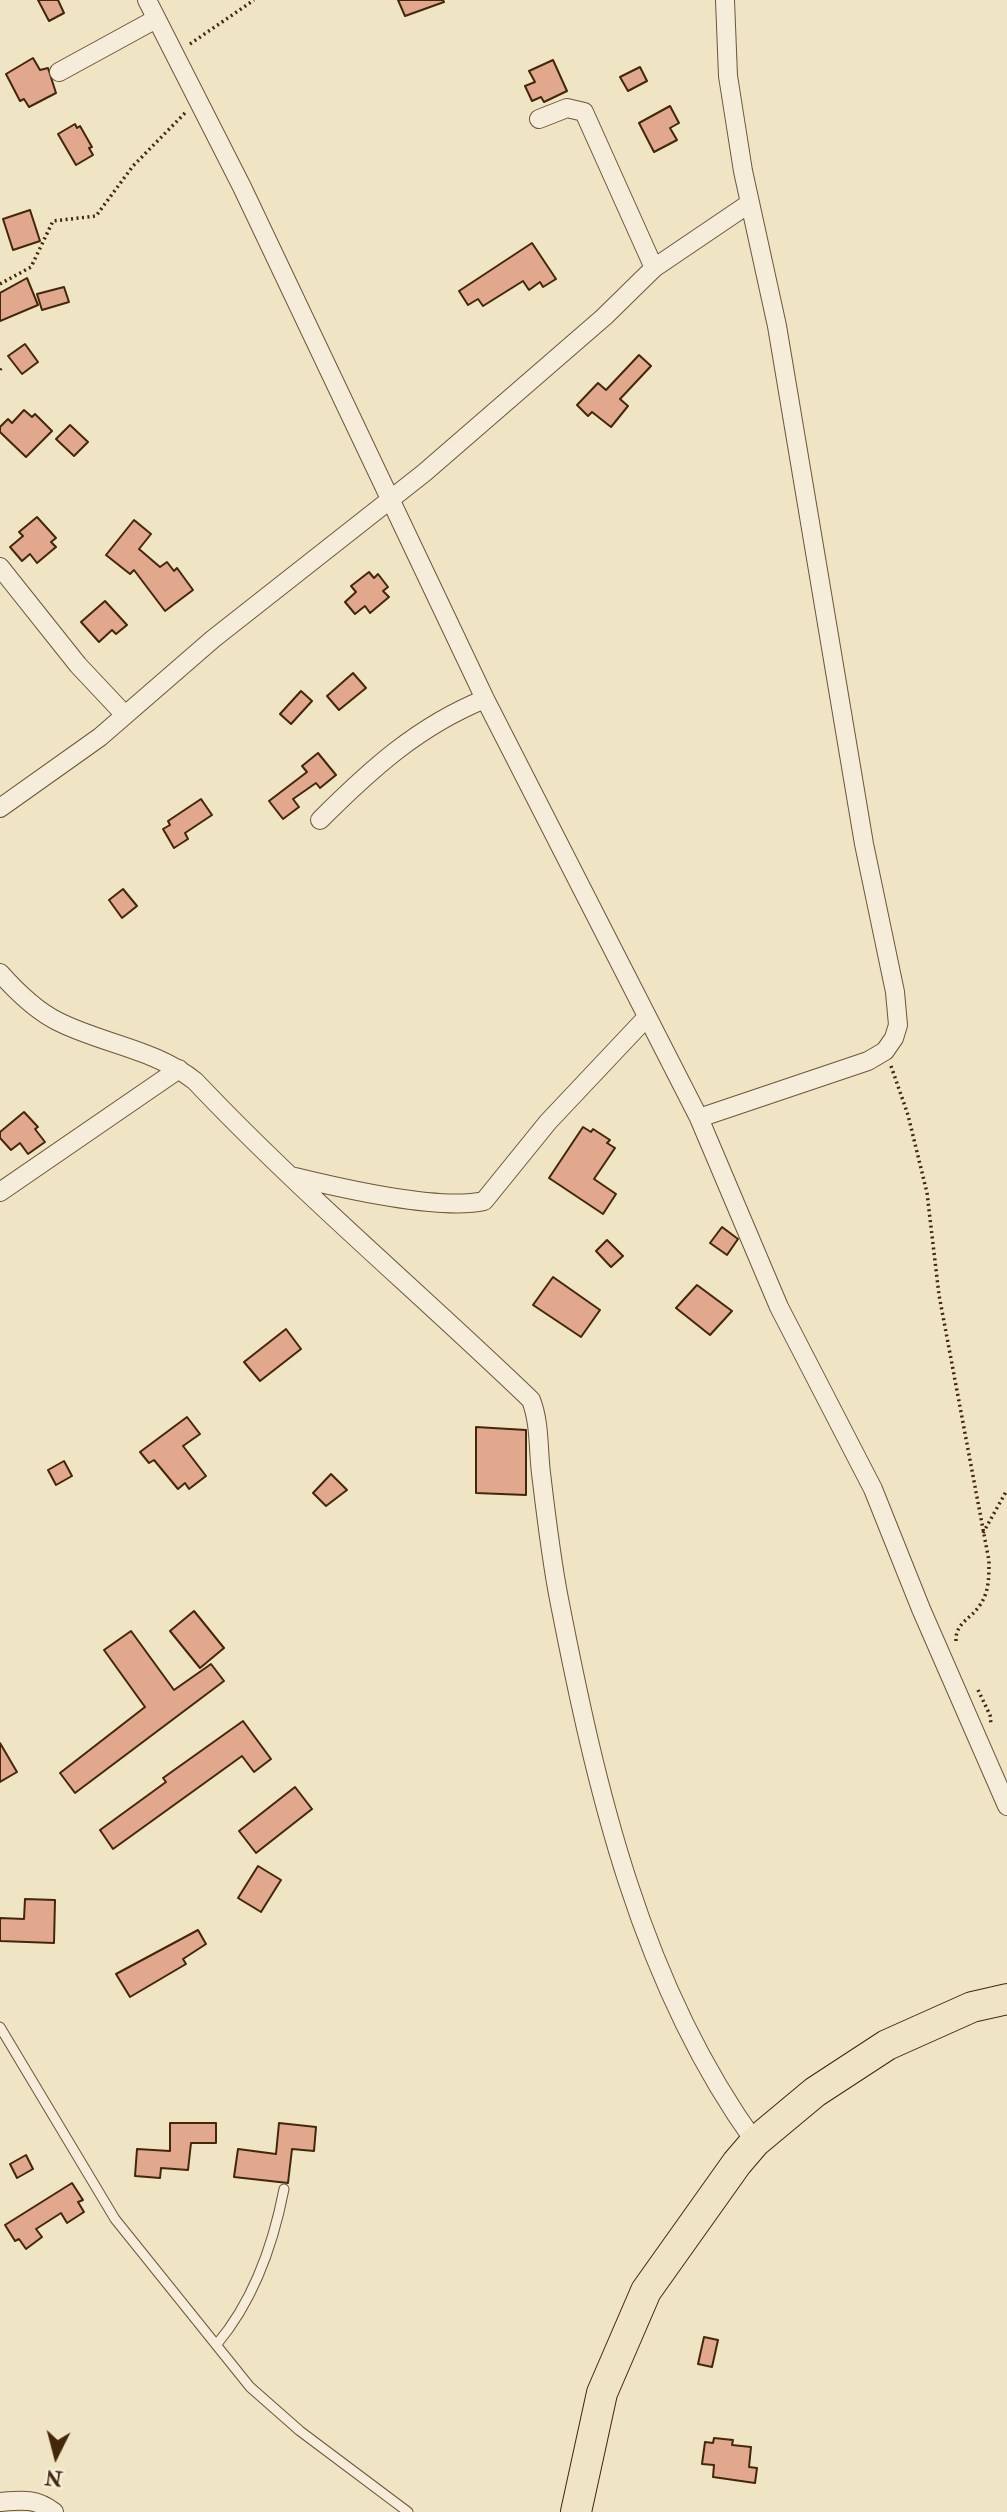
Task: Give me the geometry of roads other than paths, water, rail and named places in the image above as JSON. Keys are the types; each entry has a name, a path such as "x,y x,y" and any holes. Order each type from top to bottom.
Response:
{"main road":[{"path":"576,2512 601,2393 646,2291 755,2142 815,2092 887,2045 972,2007 1007,1999"}],"street":[{"path":"147,0 196,102 242,187 485,699 699,1118 779,1307 873,1489 921,1609 1007,1806"},
{"path":"699,1118 847,1069 885,1051 898,1025 895,992 864,844 778,326 750,203 728,76 725,0"},
{"path":"59,72 156,19"},
{"path":"539,119 567,108 584,112 654,268"},
{"path":"0,808 58,768 125,715 213,639 390,499 604,317 654,268 750,203"},
{"path":"0,567 78,665 125,715"},
{"path":"320,820 374,765 406,740 440,719 485,699"},
{"path":"0,973 55,1020 179,1069 195,1081 326,1211 430,1303 531,1400 537,1414 541,1476 559,1598 598,1783 619,1859 697,2053 725,2100 755,2142"},
{"path":"293,1176 402,1197 462,1204 484,1200 548,1122 647,1017"},
{"path":"0,1192 179,1069"},
{"path":"0,2502 32,2500 54,2512"}],"lane":[{"path":"0,2028 115,2219 250,2387 300,2431 408,2512"},
{"path":"217,2344 237,2320 255,2287 285,2189"}]}
